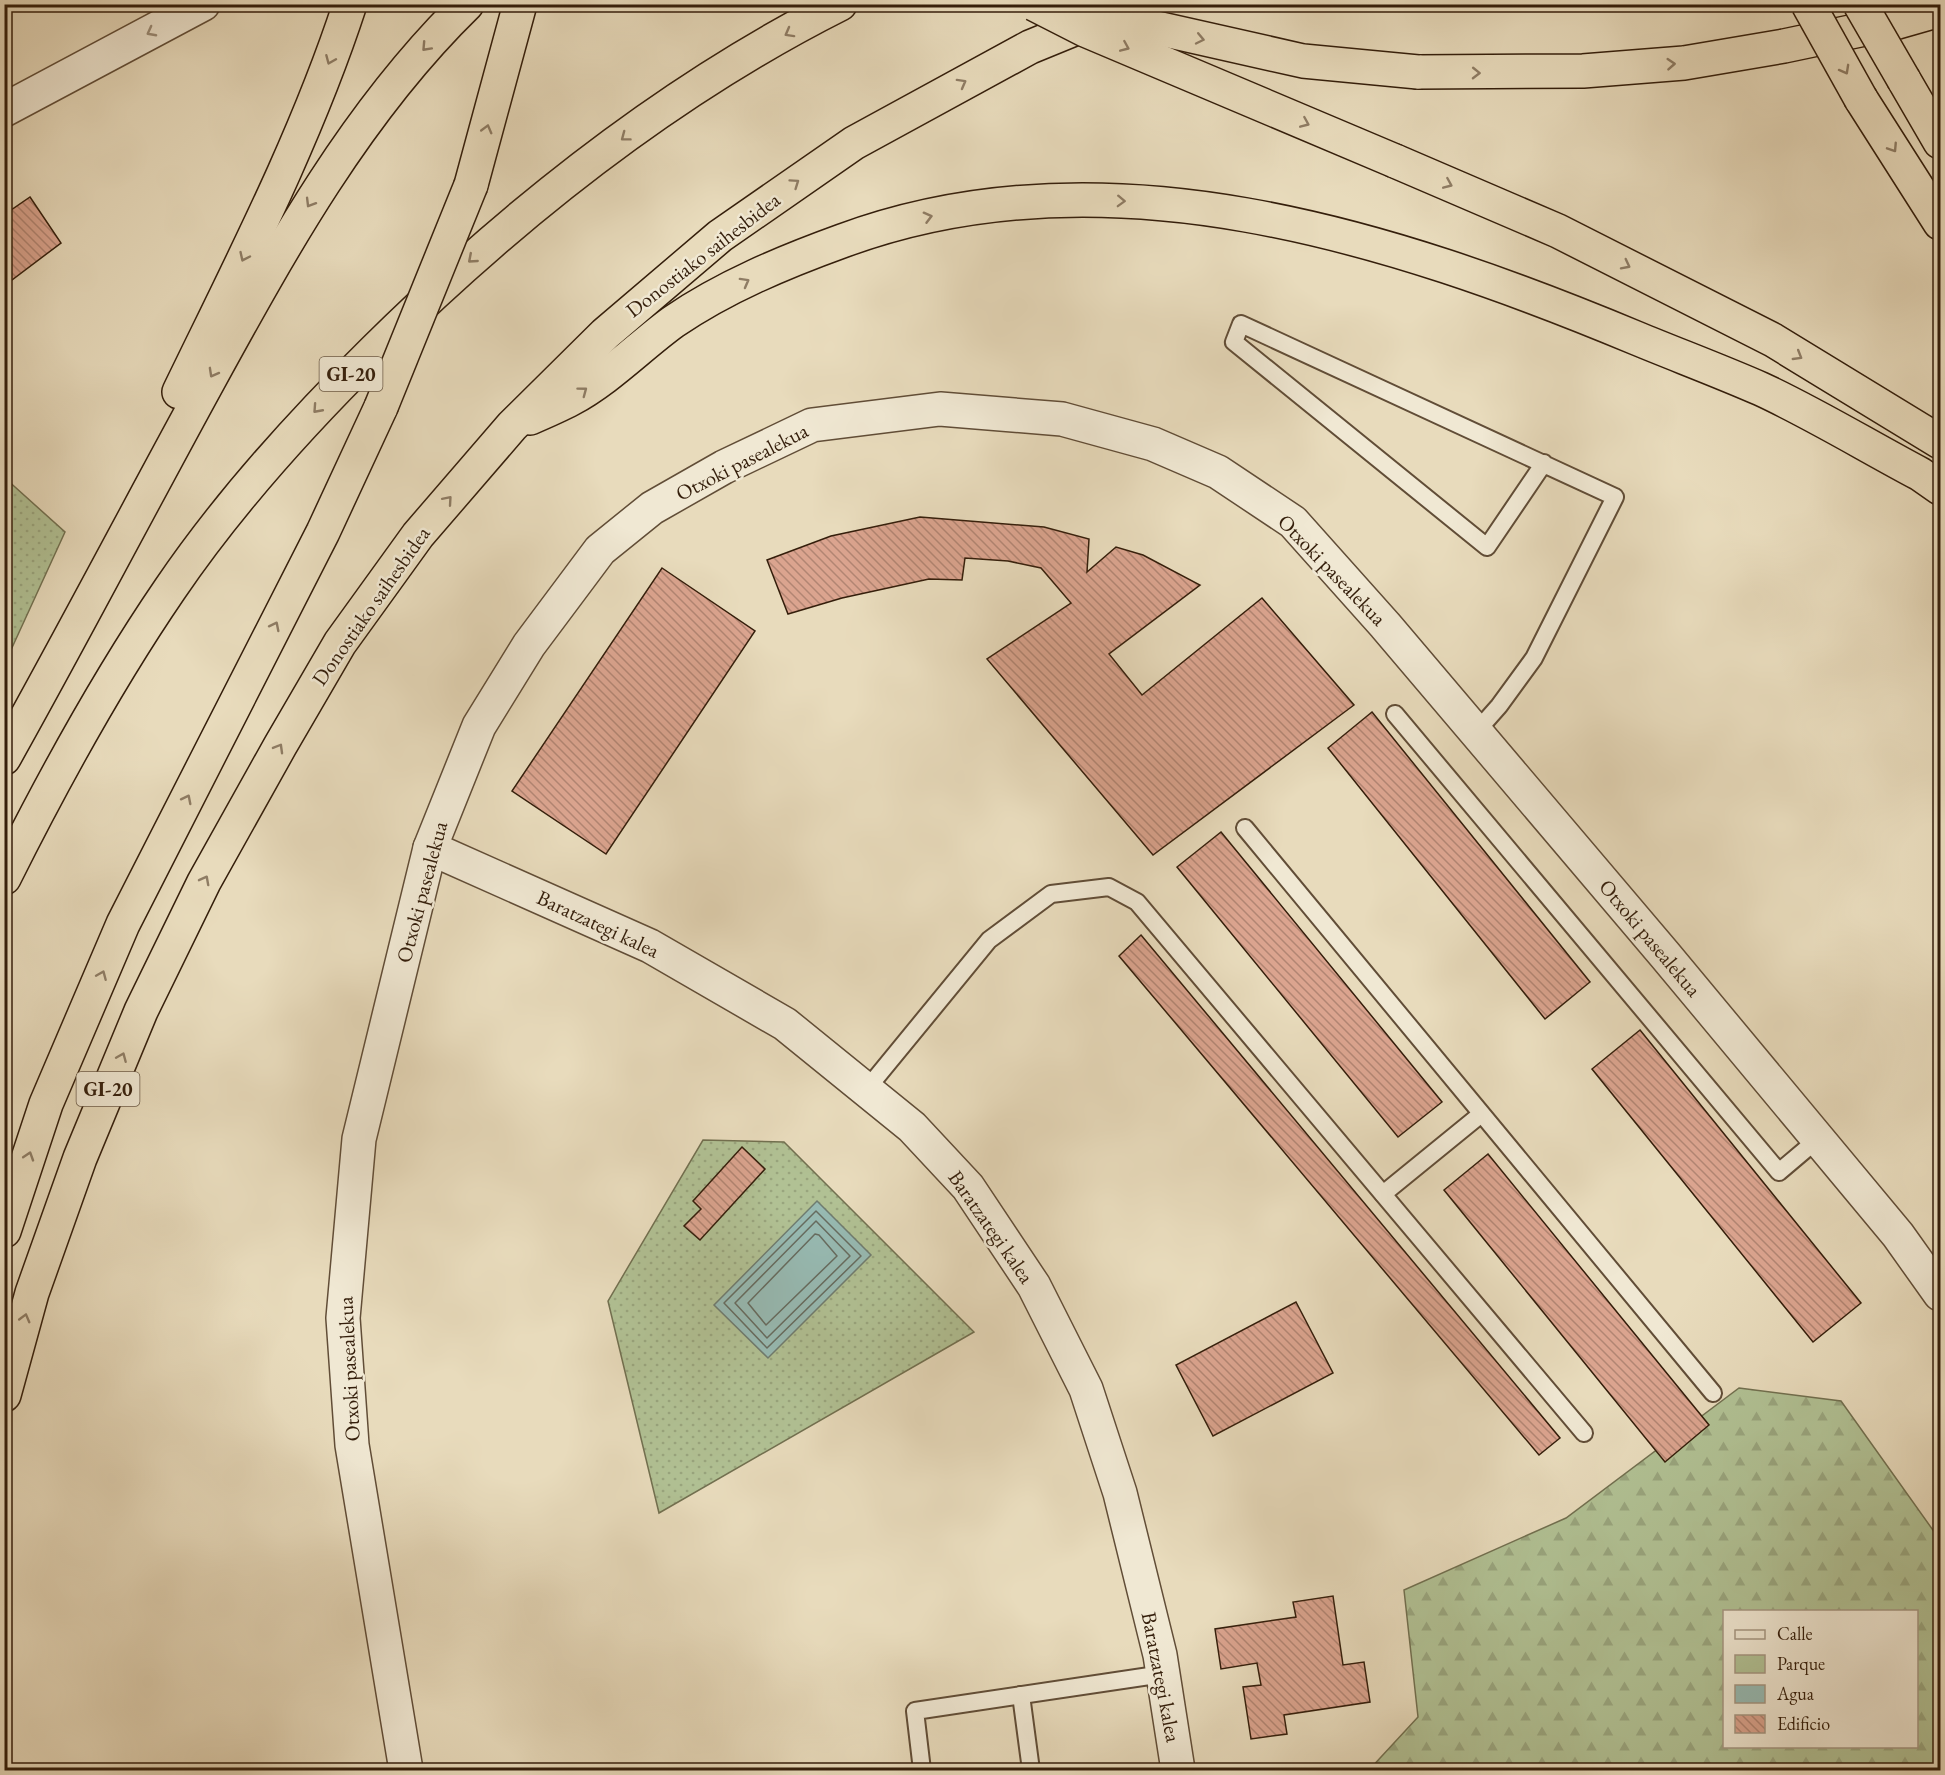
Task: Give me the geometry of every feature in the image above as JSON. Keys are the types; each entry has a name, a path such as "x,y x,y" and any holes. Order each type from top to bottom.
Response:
{"highway":[{"path":"4,758 36,685 280,179 338,40 350,4"},
{"path":"4,758 258,292 314,197 419,55 466,4"},
{"path":"4,1231 46,1104 123,924 323,532 381,407 471,185 520,4"},
{"name":"GI-20","path":"4,878 103,692 171,587 244,490 330,395 428,298 530,208 638,127 730,66 840,4"},
{"path":"1034,4 1086,30 1558,231 1773,340 1941,442"},
{"path":"1062,4 1186,36 1303,61 1418,72 1562,71 1684,63 1841,34 1941,10"},
{"name":"Donostiako saihesbidea","path":"4,1395 32,1293 80,1158 141,1011 204,882 340,643 418,535 512,426 605,334 720,236 854,143 1030,46 1135,4"},
{"path":"1808,4 1861,99 1941,223"},
{"path":"1860,4 1941,142"},
{"path":"512,426 574,398 676,320 764,272 846,239 946,212 1047,201 1119,201 1190,206 1264,217 1337,234 1449,267 1561,307 1763,390 1941,488"}],"street":[{"path":"4,110 202,4"},
{"name":"Otxoki pasealekua","path":"406,1770 352,1445 343,1318 359,1139 430,848 479,726 529,645 600,550 652,508 724,467 812,425 940,409 1062,419 1153,444 1218,472 1293,522 1476,732 1818,1139 1898,1235 1941,1294"},
{"name":"Baratzategi kalea","path":"430,848 650,946 785,1024 912,1127 968,1187 1034,1286 1086,1389 1120,1493 1163,1674 1178,1770"}],"lane":[{"path":"1476,732 1499,706 1534,658 1615,497 1544,464 1241,324 1234,342 1487,547 1544,464"},
{"path":"1395,714 1779,1172 1818,1139"},
{"path":"1245,828 1480,1115 1713,1393"},
{"path":"866,1090 989,940 1051,894 1109,887 1137,902 1584,1433"},
{"path":"1383,1194 1480,1115"},
{"path":"922,1770 915,1711 1163,1674"},
{"path":"1020,1695 1031,1770"}],"green space":[{"path":"5,478 65,532 5,663"},
{"path":"703,1140 784,1142 974,1332 659,1513 608,1301"},
{"path":"1739,1388 1841,1401 1940,1540 1940,1770 1369,1770 1418,1717 1404,1590 1566,1518"}],"water":[{"path":"817,1201 871,1255 768,1358 714,1305"}],"building":[{"path":"30,197 61,243 4,286 4,215"},
{"path":"920,517 1044,527 1089,539 1087,572 1116,547 1143,555 1200,585 1109,654 1142,695 1262,598 1354,705 1153,855 987,659 1071,603 1041,568 1008,561 965,558 962,580 929,579 842,598 788,614 767,560 831,536"},
{"path":"662,568 755,631 606,854 512,791"},
{"path":"1372,712 1590,982 1545,1019 1328,748"},
{"path":"1221,832 1442,1102 1398,1137 1177,867"},
{"path":"1141,935 1560,1438 1539,1455 1119,956"},
{"path":"1640,1030 1861,1303 1813,1342 1592,1069"},
{"path":"742,1147 765,1169 700,1240 684,1226 701,1209 693,1201"},
{"path":"1488,1154 1709,1425 1665,1462 1444,1190"},
{"path":"1296,1302 1333,1373 1213,1436 1176,1365"},
{"path":"1333,1596 1343,1665 1364,1662 1370,1702 1284,1715 1287,1734 1251,1739 1243,1687 1261,1685 1257,1663 1221,1669 1215,1629 1296,1617 1293,1602"}]}
